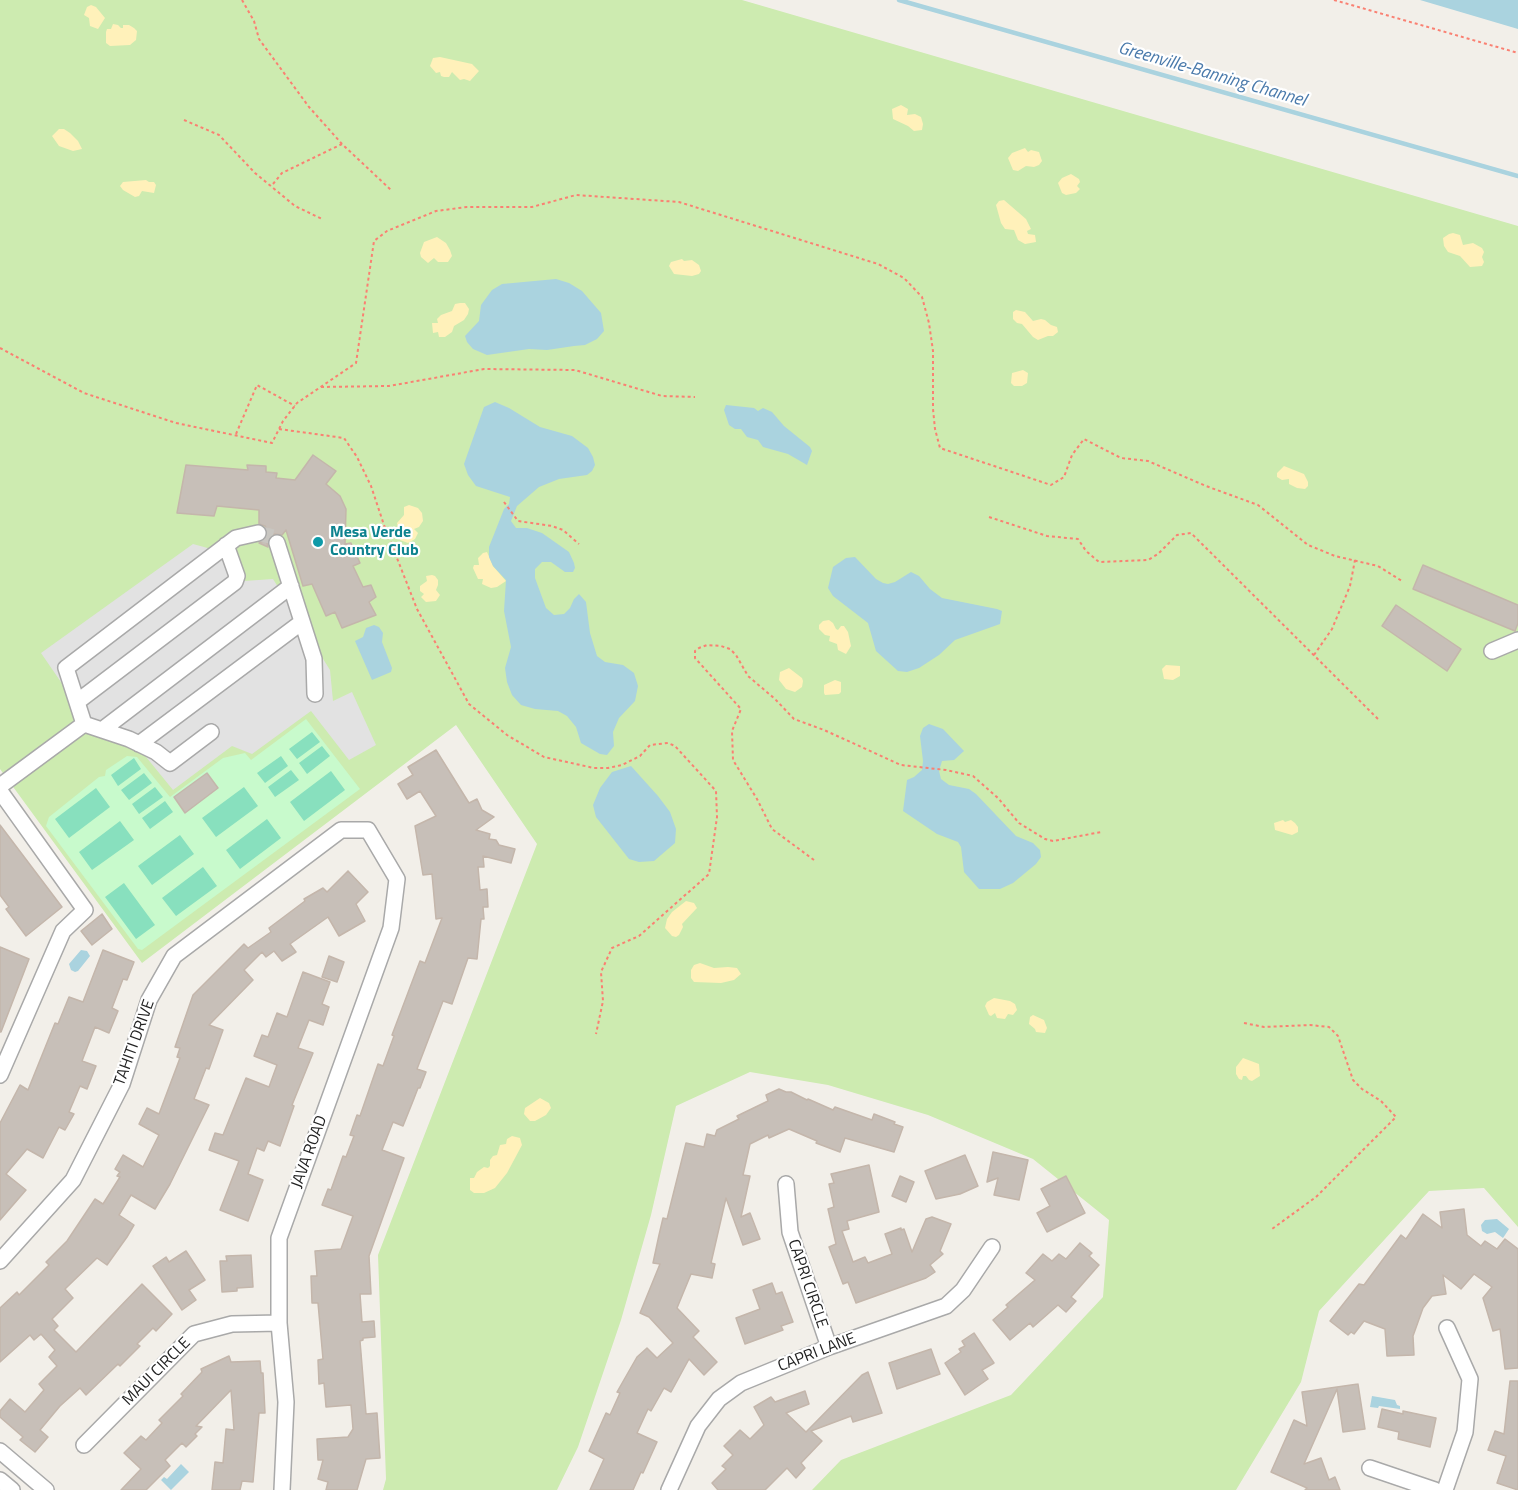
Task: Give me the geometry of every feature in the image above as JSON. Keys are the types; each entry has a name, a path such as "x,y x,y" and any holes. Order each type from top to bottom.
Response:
{"street":[{"path":"84,724 66,668 220,549 236,538 258,533"},
{"path":"277,543 314,659 315,694"},
{"path":"77,702 235,582 237,576 220,549"},
{"path":"102,730 291,586"},
{"path":"139,744 302,622"},
{"path":"1492,651 1518,640"},
{"path":"84,724 129,739 170,763 211,732"},
{"path":"0,786 84,724"},
{"path":"0,791 85,910 63,930 0,1075"},
{"name":"TAHITI DRIVE","path":"0,1261 73,1180 122,1084 149,1000 174,956 340,830 368,830"},
{"name":"JAVA ROAD","path":"282,1490 286,1402 279,1323 279,1238 391,928 397,879 368,830"},
{"name":"CAPRI CIRCLE","path":"786,1184 790,1232 829,1347"},
{"name":"CAPRI LANE","path":"669,1490 698,1426 719,1399 741,1383 829,1347 946,1306 963,1290 992,1247"},
{"name":"MAUI CIRCLE","path":"84,1445 194,1334 232,1324 279,1323"},
{"path":"1444,1490 1465,1432 1470,1379 1447,1328"},
{"path":"0,1451 46,1490"},
{"path":"1370,1468 1435,1490"},
{"path":"0,1480 12,1490"}],"path":[{"path":"242,0 254,21 259,39 309,107 342,144 391,190"},
{"path":"1334,0 1518,53"},
{"path":"184,120 219,135 255,173 295,206 322,219"},
{"path":"272,185 282,173 342,144"},
{"path":"0,348 84,393 176,423 272,442 295,406 356,363 374,241 387,231 436,212 467,207 532,207 576,195 679,201 878,264 904,278 922,297 929,323 933,351 933,409 940,448 1051,485 1064,477 1072,454 1084,439 1121,458 1148,461 1258,505 1308,545 1335,556 1378,566 1402,581"},
{"path":"321,387 389,386 484,369 575,370 662,396 695,397"},
{"path":"236,434 258,385 295,406"},
{"path":"279,429 344,438 357,457 371,486 417,609 469,704 507,735 543,757 594,768 622,765 640,756 650,745 659,742 668,743 675,746 716,791 716,834 710,874 639,936 612,948 601,972 603,1001 596,1034"},
{"path":"504,502 518,521 563,530 579,544"},
{"path":"989,517 1047,536 1078,539 1086,551 1099,562 1148,560 1158,554 1177,535 1191,532 1379,720"},
{"path":"1314,655 1332,629 1350,586 1355,560"},
{"path":"814,860 772,829 732,759 732,731 741,709 695,658 695,651 707,645 730,649 748,676 794,719 901,765 946,770 973,776 998,798 1019,823 1045,839 1053,841 1101,832"},
{"path":"1244,1023 1264,1027 1310,1025 1329,1027 1338,1036 1353,1080 1362,1089 1381,1101 1396,1117 1316,1197 1272,1229"}],"green space":[{"name":"Mesa Verde Country Club","path":"0,0 742,0 1518,226 1518,1227 1484,1188 1429,1191 1319,1311 1301,1382 1236,1490 812,1490 841,1460 1011,1395 1103,1297 1109,1220 1033,1159 928,1115 828,1085 750,1072 676,1106 651,1215 621,1320 578,1447 557,1490 383,1490 386,1479 378,1255 537,844 456,725 142,963 0,769"},
{"path":"306,719 360,789 142,950 138,949 46,826 49,817 99,777 105,776 106,770 127,756 137,757 170,797 223,758 245,753 251,760"},
{"path":"312,732 320,742 297,759 289,749"},
{"path":"322,746 330,756 307,774 299,763"},
{"path":"281,756 288,766 265,783 257,773"},
{"path":"134,758 141,769 118,786 111,775"},
{"path":"291,770 299,780 275,797 268,787"},
{"path":"331,771 345,790 304,821 290,802"},
{"path":"144,773 152,783 129,800 121,790"},
{"path":"155,787 163,797 139,814 132,804"},
{"path":"244,787 258,806 216,837 202,818"},
{"path":"96,788 110,807 69,838 55,819"},
{"path":"165,801 173,812 150,829 142,818"},
{"path":"267,819 281,838 240,869 226,850"},
{"path":"120,821 134,840 92,870 79,852"},
{"path":"180,835 194,854 152,885 138,866"},
{"path":"203,867 217,886 176,916 162,898"},
{"path":"124,883 155,925 136,939 105,897"}],"sand":[{"path":"91,5 96,7 105,18 98,29 90,26 89,18 84,15 87,7"},
{"path":"113,24 121,28 123,25 129,25 134,28 137,31 136,40 130,45 110,46 106,43 106,32"},
{"path":"440,57 472,64 479,71 470,81 460,80 452,72 449,77 441,76 440,72 436,73 430,66 433,58"},
{"path":"901,105 908,109 907,115 915,114 921,117 922,130 914,131 893,119 892,109"},
{"path":"59,129 70,133 82,149 73,151 59,146 52,136"},
{"path":"1025,148 1028,152 1031,150 1039,152 1042,161 1034,167 1026,166 1018,171 1013,170 1008,158 1012,153"},
{"path":"1071,174 1079,179 1077,186 1080,189 1076,193 1066,195 1062,193 1058,183 1062,178"},
{"path":"146,180 156,185 154,193 142,191 139,196 135,197 120,186 123,182"},
{"path":"1004,200 1026,219 1031,229 1027,231 1028,234 1035,235 1036,242 1025,244 1018,240 1014,230 1005,229 996,205 999,201"},
{"path":"1453,233 1460,235 1463,245 1473,243 1482,248 1484,262 1482,266 1470,267 1460,256 1448,252 1443,238"},
{"path":"437,237 446,243 452,256 448,262 438,262 434,258 428,263 420,253 424,242"},
{"path":"682,259 692,260 699,265 701,271 699,274 692,276 674,274 669,266 671,262"},
{"path":"465,303 469,309 464,320 454,326 452,332 445,337 439,337 438,332 433,333 432,323 438,323 437,319 441,315 452,311 455,304"},
{"path":"1016,310 1025,312 1033,321 1045,320 1057,327 1058,332 1053,336 1038,340 1022,324 1013,319 1013,312"},
{"path":"1023,370 1028,373 1027,383 1014,386 1011,383 1012,373"},
{"path":"1284,466 1304,474 1308,486 1305,489 1297,488 1289,484 1289,479 1282,480 1277,477 1277,473"},
{"path":"409,505 418,508 422,513 423,521 419,527 414,529 418,533 415,539 408,543 400,540 397,523 404,515 404,507"},
{"path":"487,552 493,566 506,581 497,587 491,588 482,584 483,579 478,579 473,568 474,565 479,565 478,558"},
{"path":"432,575 438,580 436,590 440,595 436,601 426,602 421,597 424,594 420,591 420,586 427,581 426,576"},
{"path":"829,620 836,629 844,626 848,632 851,646 846,654 838,650 837,644 829,641 830,636 825,635 819,629 823,621"},
{"path":"1166,665 1180,666 1180,676 1173,680 1164,679 1162,669"},
{"path":"789,668 803,681 802,687 795,692 786,689 779,680 780,672"},
{"path":"835,680 841,682 841,692 825,695 824,685"},
{"path":"1283,820 1285,822 1291,820 1295,823 1298,832 1292,835 1275,830 1274,823"},
{"path":"686,901 694,903 697,908 682,924 679,935 672,936 665,928 667,919"},
{"path":"700,963 714,968 737,968 741,974 734,980 721,983 694,982 691,978 691,970 694,965"},
{"path":"994,998 1010,1001 1015,1004 1017,1010 1013,1015 1008,1014 1005,1019 997,1018 995,1013 989,1015 985,1006"},
{"path":"1033,1015 1044,1020 1047,1028 1045,1033 1036,1032 1029,1024 1030,1017"},
{"path":"1243,1058 1259,1064 1260,1076 1252,1081 1246,1076 1243,1076 1242,1080 1239,1079 1236,1067"},
{"path":"540,1098 549,1103 551,1108 546,1115 530,1121 524,1114 525,1108"},
{"path":"512,1136 520,1138 522,1145 507,1173 495,1188 484,1193 474,1193 470,1190 470,1178 474,1178 477,1172 484,1167 490,1166 490,1160 497,1155 500,1145 506,1144 507,1139"}],"shaded area":[{"path":"193,544 233,555 244,581 273,579 330,670 333,701 352,692 376,745 349,760 311,711 252,754 232,746 173,790 142,752 98,736 41,653"}],"water":[{"path":"1420,0 1518,0 1518,29"},
{"path":"556,279 569,283 582,291 601,313 604,331 597,339 585,345 487,355 473,349 467,342 465,336 479,321 481,305 492,290 502,284"},
{"path":"495,402 540,427 572,436 588,448 593,457 595,465 587,475 559,479 539,487 517,506 511,521 516,528 527,528 542,533 569,552 574,563 573,572 565,572 551,562 542,562 535,569 535,578 546,608 554,615 564,614 579,594 586,602 590,633 597,656 605,662 623,665 634,673 638,686 635,701 619,718 613,732 614,746 607,755 600,754 581,743 576,727 567,716 558,711 521,705 512,695 507,682 505,668 511,647 504,611 506,580 493,566 489,557 489,547 510,497 476,486 464,464 484,407"},
{"path":"726,405 754,408 758,411 763,408 772,412 784,426 810,447 812,451 807,465 788,454 763,447 758,440 747,437 741,429 735,429 729,425 724,410"},
{"path":"855,557 876,579 883,583 895,582 911,572 919,576 942,598 1002,611 1000,624 955,640 939,655 919,668 907,672 898,671 876,651 868,623 833,596 828,588 833,567 846,558"},
{"path":"374,625 379,627 383,633 382,642 392,668 391,672 372,680 355,641 363,637 366,628"},
{"path":"929,724 943,729 964,751 954,760 942,761 939,771 941,779 949,785 969,789 976,794 1016,836 1033,843 1040,850 1041,857 1036,864 1013,883 1000,889 979,889 964,872 961,847 958,842 937,834 903,811 907,780 922,770 920,736 923,728"},
{"path":"631,766 670,812 676,829 675,843 654,861 639,862 629,859 596,817 593,805 600,788 612,772"},
{"path":"81,950 87,951 90,956 75,972 71,970 69,964"},
{"path":"1497,1219 1509,1229 1503,1238 1495,1232 1487,1234 1482,1231 1481,1225 1485,1220"},
{"path":"1372,1396 1395,1400 1400,1409 1370,1407"},
{"path":"181,1464 189,1472 171,1490 161,1480 164,1477 167,1479"}],"building":[{"name":"Mesa Verde Country Club","path":"313,455 336,471 326,484 340,496 346,509 345,544 351,543 360,563 353,566 363,587 371,585 376,597 369,602 376,615 342,628 335,612 326,616 312,584 303,586 286,530 282,535 270,536 267,542 268,547 259,543 265,540 268,531 265,526 259,524 259,510 217,506 214,516 177,513 186,465 248,470 247,465 266,466 266,472 277,473 276,478 295,480"},
{"path":"1423,565 1518,605 1518,623 1515,631 1413,589"},
{"path":"1396,605 1461,649 1447,671 1382,626"},
{"path":"436,750 469,803 477,799 482,810 494,817 476,830 490,834 489,839 496,840 499,845 515,849 511,863 483,856 484,867 478,867 480,890 487,889 488,907 483,907 484,919 481,919 477,959 468,958 452,1004 443,1001 417,1069 426,1072 420,1088 418,1088 403,1126 393,1122 382,1150 404,1158 369,1256 371,1294 360,1294 362,1322 374,1321 375,1337 363,1338 360,1341 366,1414 377,1413 380,1458 366,1459 357,1490 326,1490 328,1482 318,1479 323,1460 318,1460 317,1439 348,1437 353,1429 351,1405 326,1407 324,1383 319,1384 318,1360 323,1359 318,1303 312,1303 311,1276 317,1276 315,1251 341,1249 353,1216 322,1205 328,1189 331,1190 343,1156 346,1157 354,1136 350,1135 357,1115 360,1116 378,1064 383,1066 394,1036 392,1035 420,961 425,963 442,918 436,919 432,874 423,875 415,826 436,816 420,791 407,799 398,784 413,775 408,767"},
{"path":"207,773 218,788 185,813 174,797"},
{"path":"0,825 62,907 26,936 6,909 9,907 0,895"},
{"path":"348,871 368,892 356,904 365,921 339,936 328,917 290,944 296,952 282,961 274,951 266,957 262,952 244,970 253,980 209,1025 223,1030 209,1069 206,1068 194,1099 209,1105 170,1184 155,1209 131,1195 119,1215 134,1225 127,1237 107,1265 97,1258 65,1289 73,1298 52,1319 58,1326 54,1330 76,1352 142,1284 172,1314 156,1331 153,1328 137,1344 140,1346 120,1366 118,1364 86,1395 80,1388 60,1406 40,1430 48,1437 35,1452 20,1440 23,1437 0,1417 0,1411 10,1399 25,1412 44,1390 39,1384 57,1366 49,1357 55,1350 41,1334 34,1340 30,1335 0,1362 0,1308 17,1292 19,1295 49,1265 46,1262 67,1241 95,1199 103,1204 120,1177 117,1176 120,1172 115,1169 123,1155 143,1167 159,1135 139,1124 147,1108 159,1114 180,1058 177,1057 180,1048 175,1047 193,995 244,944 248,948 271,932 269,928 305,901 304,899 323,888 327,892"},
{"path":"102,914 112,929 92,945 81,931"},
{"path":"0,947 29,959 1,1032 0,1032"},
{"path":"103,950 134,962 127,980 123,979 112,1008 118,1011 109,1033 95,1027 82,1061 96,1066 87,1089 80,1086 69,1112 74,1114 65,1130 59,1127 43,1158 27,1149 6,1174 26,1190 0,1220 0,1123 20,1085 28,1090 55,1023 58,1024 69,997 83,1002"},
{"path":"329,956 344,962 337,982 322,977"},
{"path":"303,972 330,982 322,1004 329,1007 323,1025 309,1020 298,1048 313,1053 292,1105 294,1106 280,1146 268,1141 264,1151 257,1148 248,1174 263,1180 248,1221 220,1210 239,1161 209,1150 215,1133 223,1135 246,1078 269,1087 277,1065 254,1056 262,1035 268,1037 277,1013 287,1017"},
{"path":"779,1089 833,1110 835,1107 872,1120 874,1114 895,1122 894,1124 903,1127 894,1152 845,1138 840,1152 789,1129 769,1138 768,1135 750,1144 743,1175 750,1176 741,1217 750,1213 760,1239 743,1245 726,1198 711,1263 715,1264 712,1278 691,1274 677,1308 699,1331 693,1337 717,1362 704,1375 689,1359 671,1392 664,1388 651,1411 648,1409 637,1433 657,1442 633,1490 590,1490 604,1459 589,1451 606,1413 610,1415 620,1393 617,1392 637,1357 647,1348 657,1358 673,1343 649,1317 640,1313 660,1264 653,1263 663,1218 667,1219 686,1143 704,1147 707,1134 715,1136 717,1130 739,1119 737,1116 768,1101 766,1095"},
{"path":"993,1152 1028,1160 1019,1200 994,1195 998,1178 987,1182"},
{"path":"965,1155 978,1186 960,1194 936,1199 925,1171"},
{"path":"869,1165 879,1212 847,1221 849,1229 842,1231 853,1262 865,1257 868,1263 892,1254 885,1234 904,1229 912,1252 926,1219 932,1217 951,1224 940,1251 943,1254 930,1265 935,1272 926,1278 856,1303 848,1282 843,1284 829,1247 836,1244 828,1209 834,1207 829,1184 834,1183 831,1174"},
{"path":"900,1176 914,1182 906,1202 892,1196"},
{"path":"1066,1176 1085,1213 1047,1232 1037,1213 1050,1206 1041,1189"},
{"path":"1464,1209 1467,1235 1481,1246 1485,1241 1497,1249 1505,1239 1518,1249 1518,1368 1505,1369 1500,1329 1493,1331 1483,1298 1492,1287 1474,1274 1461,1289 1443,1275 1446,1294 1432,1296 1423,1308 1413,1336 1414,1355 1387,1356 1385,1329 1364,1321 1354,1334 1351,1332 1348,1335 1330,1321 1359,1284 1364,1285 1401,1235 1406,1239 1423,1214 1442,1228 1440,1212"},
{"path":"1080,1243 1092,1253 1089,1256 1099,1265 1071,1297 1076,1301 1066,1312 1058,1305 1033,1327 1030,1323 1010,1340 993,1320 1008,1307 1006,1305 1035,1280 1026,1273 1043,1254 1052,1261 1059,1254 1066,1259"},
{"path":"186,1251 205,1280 189,1290 196,1300 182,1310 153,1266 166,1257 169,1262"},
{"path":"251,1255 253,1287 222,1292 220,1261 227,1261 226,1256"},
{"path":"772,1283 776,1294 782,1292 793,1322 781,1326 783,1330 745,1344 736,1318 760,1309 753,1290"},
{"path":"974,1333 994,1363 982,1370 988,1379 965,1395 945,1363 961,1352 959,1349 965,1346 962,1341"},
{"path":"931,1349 940,1374 897,1389 889,1363"},
{"path":"229,1356 231,1362 260,1361 261,1373 263,1373 265,1413 259,1413 253,1482 242,1481 240,1490 212,1490 215,1462 223,1463 226,1429 234,1430 231,1390 196,1426 202,1427 195,1434 197,1436 186,1447 182,1443 165,1460 170,1466 146,1490 121,1490 141,1469 124,1453 141,1436 146,1440 162,1423 159,1420 183,1396 181,1394 202,1372 201,1369"},
{"path":"868,1372 882,1413 853,1422 851,1416 811,1431 822,1441 801,1463 805,1468 796,1478 787,1468 765,1490 718,1490 712,1483 726,1469 722,1466 733,1455 724,1446 740,1430 750,1439 764,1425 754,1407 771,1397 775,1402 805,1391 809,1404 786,1413 806,1432 862,1375"},
{"path":"1510,1381 1518,1381 1518,1490 1497,1483 1506,1456 1488,1450 1495,1431 1504,1434"},
{"path":"1358,1384 1365,1429 1343,1432 1337,1389 1304,1464 1321,1458 1329,1480 1335,1477 1340,1490 1305,1490 1307,1488 1271,1472 1294,1420 1307,1426 1302,1392"},
{"path":"1382,1409 1436,1418 1430,1447 1398,1439 1399,1432 1378,1427"}],"waterway":[{"name":"Greenville-Banning Channel","path":"899,0 1518,176"}],"tunnel":[{"path":"258,533 273,537 277,543"}],"place":[{"name":"Mesa Verde Country Club","path":"318,542"}]}
